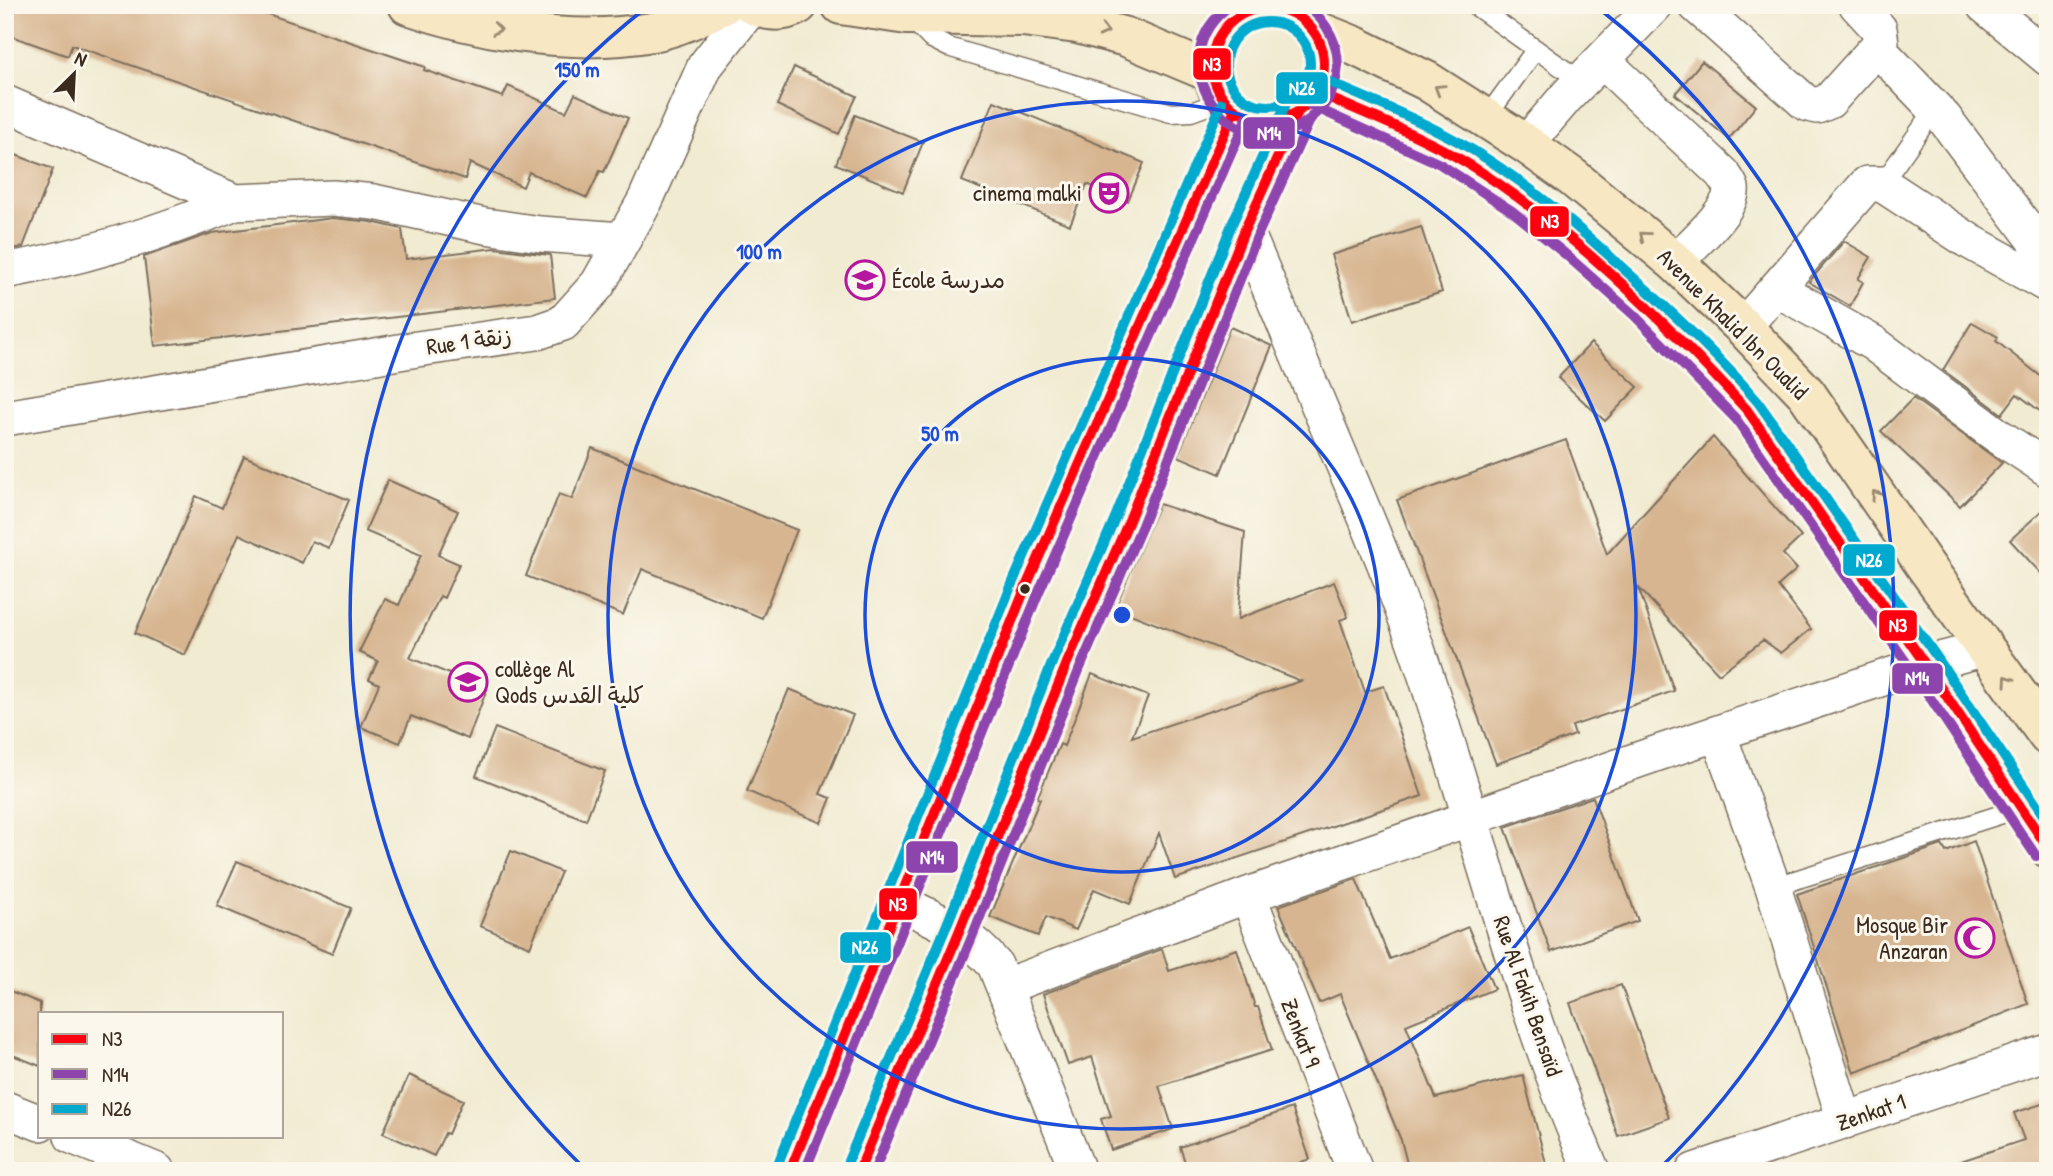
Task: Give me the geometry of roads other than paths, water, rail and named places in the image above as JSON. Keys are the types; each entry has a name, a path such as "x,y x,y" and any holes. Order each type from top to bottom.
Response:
{"main road":[{"path":"408,5 484,28 556,36 652,32 700,17 723,5"},
{"path":"753,5 763,10 778,11 797,5"},
{"path":"841,5 907,15 1023,17 1077,24 1126,37 1224,94 1250,117 1267,120 1284,117 1308,101"},
{"path":"790,1171 1224,94 1212,55 1218,38 1229,23 1244,13 1257,7 1280,9 1297,16 1310,28 1324,59 1323,76 1245,229 1154,460 1067,663 859,1171"},
{"name":"Avenue Khalid Ibn Oualid","path":"1310,28 1355,46 1426,81 1526,144 1572,177 1675,262 1743,327 1806,393 1924,564 2048,736"},
{"path":"1308,101 1416,136 1464,161 1502,186 1563,234 1662,321 1718,377 1746,410 1925,664 2048,848"}],"street":[{"name":"Rue 1 زنقة","path":"5,418 418,349 537,332 563,323 598,284 645,201 705,66 753,5"},
{"path":"1526,144 1655,5"},
{"path":"1696,5 1792,94 1812,106 1829,101 1882,39 1879,29 1857,5"},
{"path":"1984,5 2048,58"},
{"path":"1877,48 1935,108 2043,242"},
{"path":"1592,71 1723,174 1731,189 1729,200 1721,214 1675,262"},
{"path":"5,103 234,202"},
{"path":"1743,327 1867,184 1882,184 1969,241 2048,285"},
{"path":"5,271 53,262 111,246 199,217 234,202 313,198 361,200 485,226 540,234 622,240"},
{"name":"Rue Al Fakih Bensaïd","path":"1245,229 1377,542 1418,651 1531,1009 1592,1171"},
{"path":"1777,289 1873,343 1998,436 2048,469"},
{"path":"1004,987 1248,895 1718,733 1925,664 1986,648"},
{"path":"1718,733 1773,887 1845,1121"},
{"name":"Zenkat 9","path":"1248,895 1355,1171"},
{"path":"899,902 959,932 974,942 995,965 1078,1171"},
{"name":"Zenkat 1","path":"1694,1171 2048,1052"},
{"path":"5,1109 38,1122"},
{"path":"77,1138 157,1171"}],"lane":[{"path":"1474,5 1536,49 1592,71"},
{"path":"907,15 930,38 948,47 1171,113 1191,112 1224,94"},
{"path":"1486,118 1536,49"},
{"path":"1882,184 1935,108"},
{"path":"1773,887 2021,808"}],"place":[{"name":"cinema malki","path":"1109,193"},
{"name":"École مدرسة","path":"865,280"},
{"name":"collège Al Qods كلية القدس","path":"468,682"},
{"name":"Mosque Bir Anzaran","path":"1975,938"}]}
